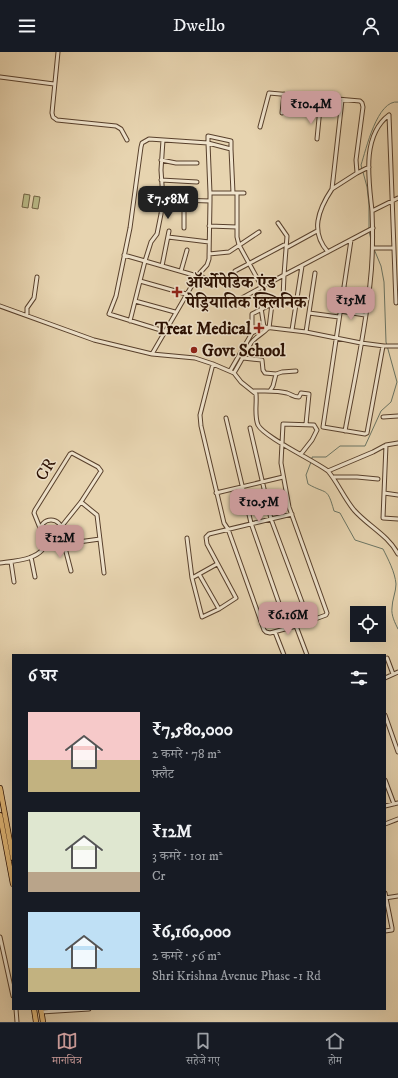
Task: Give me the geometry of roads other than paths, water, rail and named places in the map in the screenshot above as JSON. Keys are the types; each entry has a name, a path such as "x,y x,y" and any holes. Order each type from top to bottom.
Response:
{"main road":[{"path":"0,788 12,853"},
{"path":"0,815 12,879"},
{"path":"34,1010 36,1022"},
{"path":"41,1010 43,1022"}],"street":[{"path":"58,52 54,84 53,117 57,120 116,126 121,129 127,140"},
{"path":"0,77 54,84"},
{"path":"260,127 270,93 360,102 362,103 363,107 356,160 357,173"},
{"path":"282,113 284,94"},
{"path":"300,114 302,96"},
{"path":"317,139 321,98"},
{"path":"328,252 317,231 317,222 332,189 342,100"},
{"path":"345,431 370,284 373,248 369,167 371,141 384,119 389,115 396,303"},
{"path":"152,354 197,275 208,262 210,193 208,136 231,141 239,245 262,287 264,295"},
{"path":"164,332 109,314 116,296 124,255 134,203 142,143 145,140 163,140 208,143 231,149"},
{"path":"130,321 145,261 151,242 157,234 161,214 161,160 163,140"},
{"path":"161,160 176,163 197,163"},
{"path":"332,189 369,167"},
{"path":"161,180 197,182"},
{"path":"210,193 244,193"},
{"path":"372,211 398,198"},
{"path":"148,199 210,200"},
{"path":"184,200 184,228"},
{"path":"230,371 252,334 252,314 262,308 281,301 283,298 285,247 287,236 278,224"},
{"path":"210,226 237,227"},
{"path":"240,299 284,274 373,228"},
{"path":"162,266 169,231"},
{"path":"235,271 317,231"},
{"path":"209,254 224,253 259,232"},
{"path":"168,236 209,242"},
{"path":"351,240 323,427 365,434 368,431 383,346"},
{"path":"373,248 393,248"},
{"path":"181,271 187,250"},
{"path":"124,255 197,275 207,280"},
{"path":"292,330 302,266"},
{"path":"306,332 315,273"},
{"path":"27,314 27,308 34,298 37,277"},
{"path":"140,281 186,294"},
{"path":"135,301 175,312"},
{"path":"234,373 256,338 267,328 272,304"},
{"path":"0,306 27,314 94,340 152,354 195,358 234,373 241,382 256,394 256,418 258,425 264,432 328,471 353,509 391,542 398,554"},
{"path":"262,308 267,328"},
{"path":"340,311 365,315"},
{"path":"308,313 339,317"},
{"path":"252,334 267,328 292,330 361,343 383,346 398,346"},
{"path":"243,358 262,360 263,370 265,373 276,374 296,371"},
{"path":"213,364 200,415 204,444 222,517 228,529 264,630 270,633 288,629 326,615 327,610 292,514 283,477 281,455 283,424 314,425 317,430 312,440 301,454"},
{"path":"270,390 273,386 276,374"},
{"path":"254,391 270,390 299,398 301,393 308,394 306,424"},
{"path":"383,417 398,416"},
{"path":"226,418 251,523 288,629"},
{"path":"250,428 271,519 309,621"},
{"path":"328,471 386,445 398,443"},
{"path":"386,445 383,518 398,520"},
{"name":"CR","path":"40,528 34,513 71,454 98,467 101,471 81,502 61,527"},
{"path":"216,493 283,477"},
{"path":"334,478 357,477 378,479"},
{"path":"384,493 398,495"},
{"path":"81,502 97,515 104,573"},
{"path":"187,538 191,580 197,593 201,616 204,617 236,598 207,544 206,536 251,523 292,514"},
{"path":"49,520 56,522 61,527 62,535 59,539 51,542 46,541 40,536 40,528 43,523 49,520"},
{"path":"59,539 64,544 71,571"},
{"path":"64,544 100,539"},
{"path":"0,563 31,557 44,548 46,541"},
{"path":"31,557 35,578"},
{"path":"11,562 14,582"},
{"path":"192,578 217,564"},
{"path":"199,574 219,609"},
{"path":"296,626 307,654"},
{"path":"276,632 284,654"},
{"path":"387,658 393,674"},
{"path":"386,678 398,672"},
{"path":"386,718 398,752"},
{"path":"386,782 396,803 386,806"},
{"path":"386,824 397,819 398,824"},
{"path":"386,931 392,930 392,928 386,898 398,896"},
{"path":"0,937 12,991"},
{"path":"16,1010 18,1022"}],"waterway":[{"path":"362,169 361,165 366,148 378,117 384,108 391,103 398,102"},
{"path":"363,172 367,187 369,205 369,228"},
{"path":"369,231 371,240"},
{"path":"312,459 312,457 326,457 340,446 365,446 381,411 391,402 397,382 386,342 384,282 381,266 374,249"},
{"path":"311,462 306,475 308,484 328,494 334,511 340,513 355,540 383,549 391,566 396,584 392,611 398,629"}],"place":[{"name":"ऑर्थोपेडिक एंड पेड्रियातिक क्लिनिक","path":"177,292"},
{"name":"Treat Medical","path":"259,328"},
{"name":"Govt School","path":"194,350"}]}
